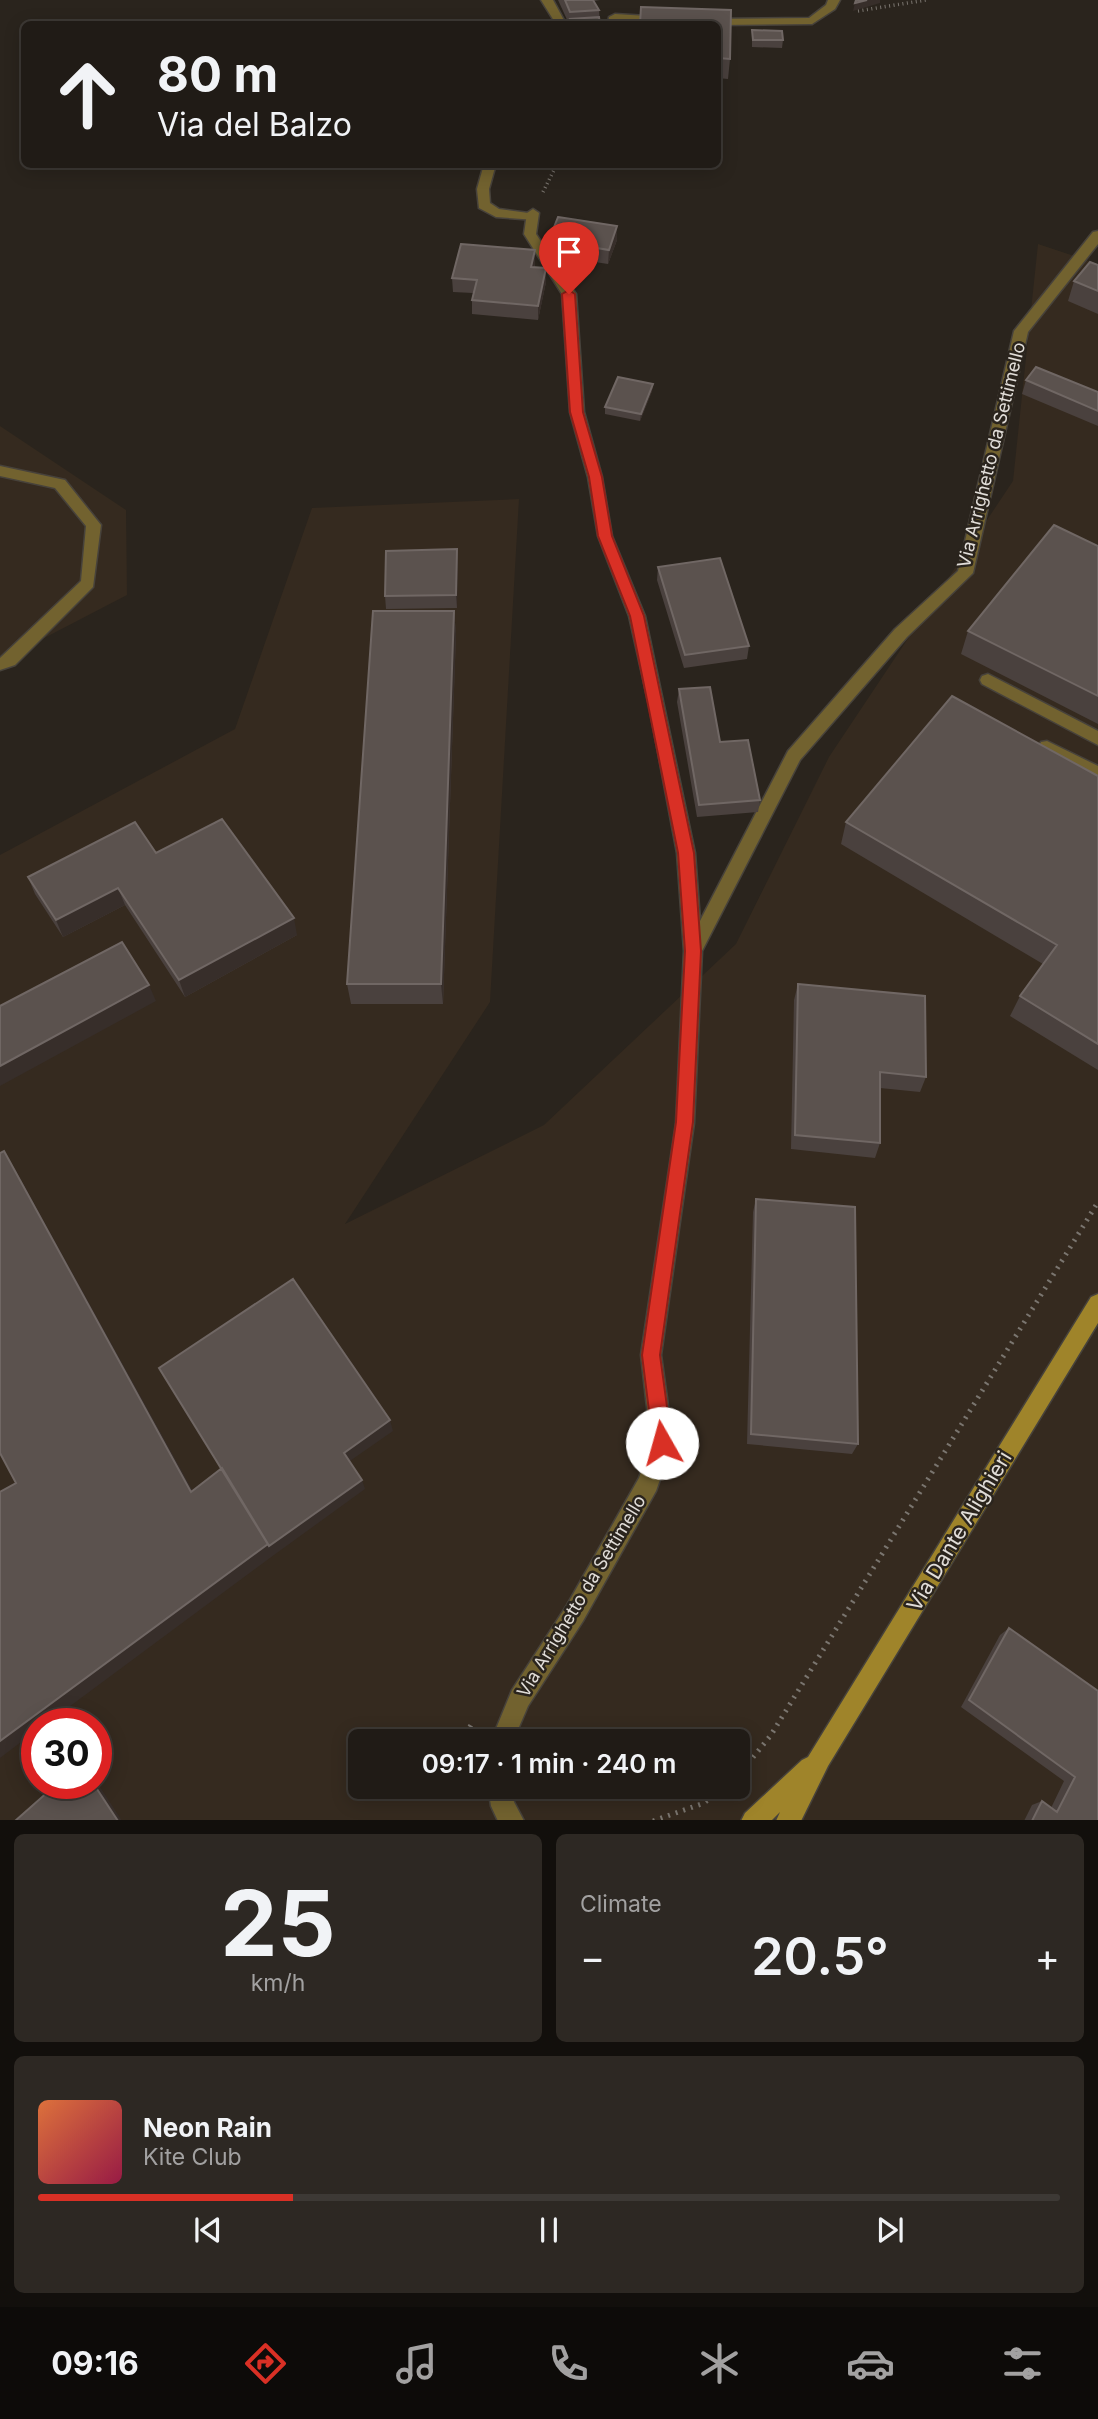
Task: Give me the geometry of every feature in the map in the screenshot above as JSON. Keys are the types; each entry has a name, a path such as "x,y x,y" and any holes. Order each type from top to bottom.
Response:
{"main road":[{"name":"Via Dante Alighieri","path":"789,1820 820,1758 1098,1304"},
{"name":"Via Dante Alighieri","path":"755,1820 820,1758"}],"street":[{"path":"547,0 559,21"},
{"path":"721,22 812,21 831,7 834,0"},
{"path":"614,21 615,17 676,21"},
{"path":"489,168 482,189 484,205 496,213 532,215 530,234 569,294 577,412 596,477 605,536 637,616 658,709 686,853 693,951"},
{"name":"Via Arrighetto da Settimello","path":"507,1729 520,1698 575,1614 648,1483 662,1443 651,1355 685,1122 693,951 794,756 901,633 965,573 1021,331 1098,235"},
{"path":"0,471 60,484 94,525 88,583 9,661 0,664"},
{"path":"988,680 1098,739"},
{"path":"1047,747 1098,774"},
{"path":"502,1799 511,1820"}],"path":[{"path":"750,1761 771,1735 1098,1202"},
{"path":"656,1820 709,1799"}],"shaded area":[{"path":"1038,244 1098,264 1098,1820 0,1820 0,855 235,729 312,508 519,499 490,1002 345,1224 544,1125 736,944 829,757 1013,481"},
{"path":"0,426 126,510 127,595 0,661"}],"building":[{"path":"565,0 593,0 599,10 570,12"},
{"path":"641,7 731,10 730,59 721,58 721,21 640,21"},
{"path":"599,17 600,21 571,21 570,19"},
{"path":"752,30 782,31 783,40 753,40"},
{"path":"558,217 617,226 609,250 549,240"},
{"path":"461,244 535,250 531,267 546,268 538,306 472,300 477,280 452,278"},
{"path":"1090,262 1098,265 1098,291 1074,281"},
{"path":"1036,367 1098,392 1098,411 1026,380"},
{"path":"618,377 653,384 641,414 605,407"},
{"path":"1054,525 1098,546 1098,696 968,631"},
{"path":"457,549 456,595 385,596 386,551"},
{"path":"720,558 749,646 685,655 658,567"},
{"path":"373,611 454,611 441,984 347,984"},
{"path":"710,687 720,742 748,740 760,800 699,805 679,689"},
{"path":"952,696 1098,776 1098,1044 1020,996 1057,945 846,822"},
{"path":"222,819 294,918 179,980 118,888 56,920 28,877 135,822 156,853"},
{"path":"122,942 149,985 0,1066 0,1006"},
{"path":"798,984 925,996 926,1077 880,1072 880,1143 795,1135"},
{"path":"4,1151 191,1492 222,1468 268,1544 45,1708 21,1708 21,1726 0,1741 0,1492 16,1483 0,1453 0,1153"},
{"path":"756,1199 855,1207 858,1444 751,1434"},
{"path":"293,1279 390,1420 344,1453 362,1480 269,1546 159,1368"},
{"path":"1009,1628 1098,1691 1098,1820 1032,1820 1042,1801 1057,1812 1075,1777 969,1700"},
{"path":"40,1799 104,1799 117,1820 16,1820"}],"route":[{"path":"569,294 577,412 596,477 605,536 637,616 686,853 693,951 685,1122 651,1355 662,1443"}]}
